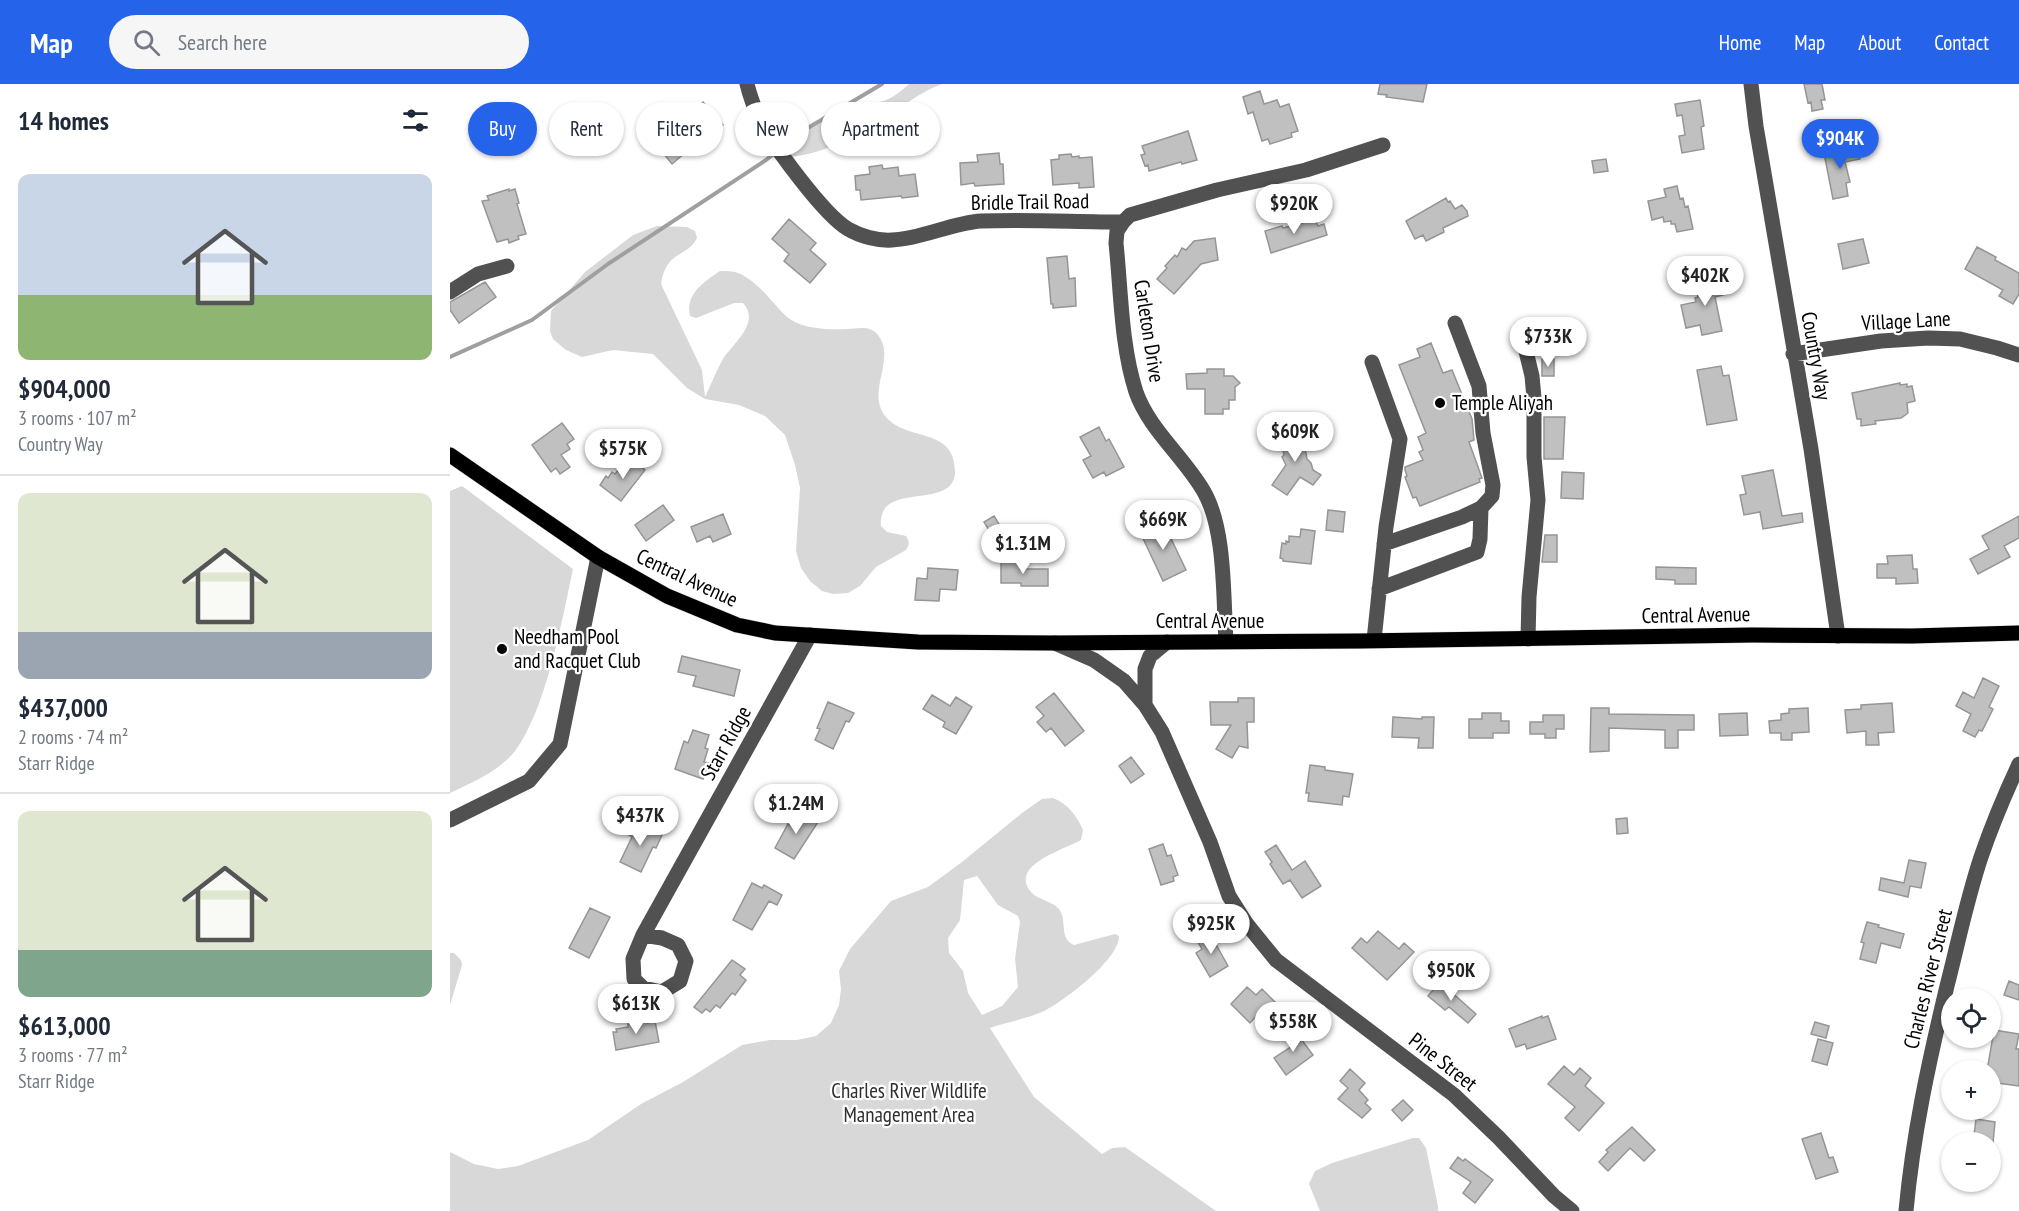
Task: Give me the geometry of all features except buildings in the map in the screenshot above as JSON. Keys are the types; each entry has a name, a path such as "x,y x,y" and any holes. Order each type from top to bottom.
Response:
{"main road":[{"name":"Central Avenue","path":"450,455 598,557 667,596 727,621 775,633 918,642 1055,643 2019,633"}],"street":[{"name":"Bridle Trail Road","path":"747,84 755,109 768,134 805,184 836,220 855,232 878,240 903,239 954,225 979,221 1123,222 1130,215 1217,190 1306,170 1383,145"},
{"name":"Country Way","path":"1751,84 1793,354 1811,449 1838,636"},
{"name":"Carleton Drive","path":"1123,222 1117,231 1116,243 1127,355 1136,392 1144,411 1203,489 1213,509 1220,545 1226,641"},
{"path":"450,292 478,274 507,266"},
{"path":"1384,544 1462,517 1480,508 1491,496 1492,485 1483,433 1479,386 1455,323"},
{"name":"Village Lane","path":"1793,354 1881,341 1928,338 1960,339 2019,356"},
{"path":"1524,343 1532,376 1534,398 1534,457 1538,500 1528,597 1528,639"},
{"path":"1372,362 1400,439 1384,544 1374,640"},
{"path":"1379,589 1477,552 1480,539 1480,508"},
{"path":"450,820 529,781 560,744 598,557"},
{"name":"Starr Ridge","path":"643,935 810,635"},
{"path":"1145,705 1145,669 1150,656 1167,642"},
{"name":"Pine Street","path":"1055,643 1094,660 1124,681 1145,705 1162,732 1210,842 1228,896 1275,960 1454,1095 1554,1196 1572,1211"},
{"name":"Charles River Street","path":"1906,1211 1912,1147 1926,1070 1939,1016 1981,859 1999,808 2019,764"}],"green space":[{"path":"909,84 942,84 909,102 878,102 895,95"},
{"path":"821,119 821,150 809,154 809,128"},
{"path":"657,226 687,227 695,231 697,238 693,245 668,265 661,284 702,370 705,397 723,359 744,333 749,318 748,310 743,303 734,303 696,318 690,316 690,301 697,289 720,271 736,272 756,284 787,316 799,324 819,328 863,328 874,331 882,343 884,352 879,394 879,404 883,413 903,429 937,440 947,447 953,457 955,472 951,484 942,491 891,503 883,512 881,526 887,532 906,536 909,542 908,547 876,567 860,586 848,593 833,594 822,591 810,581 801,568 796,551 800,488 795,465 785,435 765,416 739,405 705,399 687,388 653,354 613,350 582,357 566,350 553,339 550,331 551,311 585,272 633,235"},
{"name":"Needham Pool and Racquet Club","path":"462,486 573,569 552,664 526,734 515,751 501,765 485,776 450,793 450,491"},
{"name":"Charles River Wildlife Management Area","path":"1053,798 1068,807 1083,830 1081,840 1053,853 1033,866 1027,874 1026,882 1031,892 1059,909 1069,942 1074,945 1115,934 1119,936 1117,946 1101,968 1053,1006 1037,1014 990,1028 1034,1097 1102,1154 1112,1148 1125,1147 1216,1211 450,1211 450,1152 474,1164 498,1169 518,1166 588,1140 641,1104 683,1082 742,1045 816,1036 831,1023 839,1005 841,989 839,971 850,949 891,901 928,887 1042,799","holes":["977,876 998,905 1018,916 1020,922 1015,959 1018,987 1002,1006 982,1015 968,993 963,971 949,953 948,938 960,920 964,880"]},
{"path":"450,953 454,953 461,960 462,965 450,1005"},
{"path":"1419,1138 1426,1148 1438,1211 1320,1211 1309,1184 1315,1171 1332,1163"}],"waterway":[{"path":"809,127 882,84"},
{"path":"450,357 532,320 608,264 771,156"}],"place":[{"name":"Temple Aliyah","path":"1440,403"},
{"name":"Needham Pool and Racquet Club","path":"502,649"}]}
